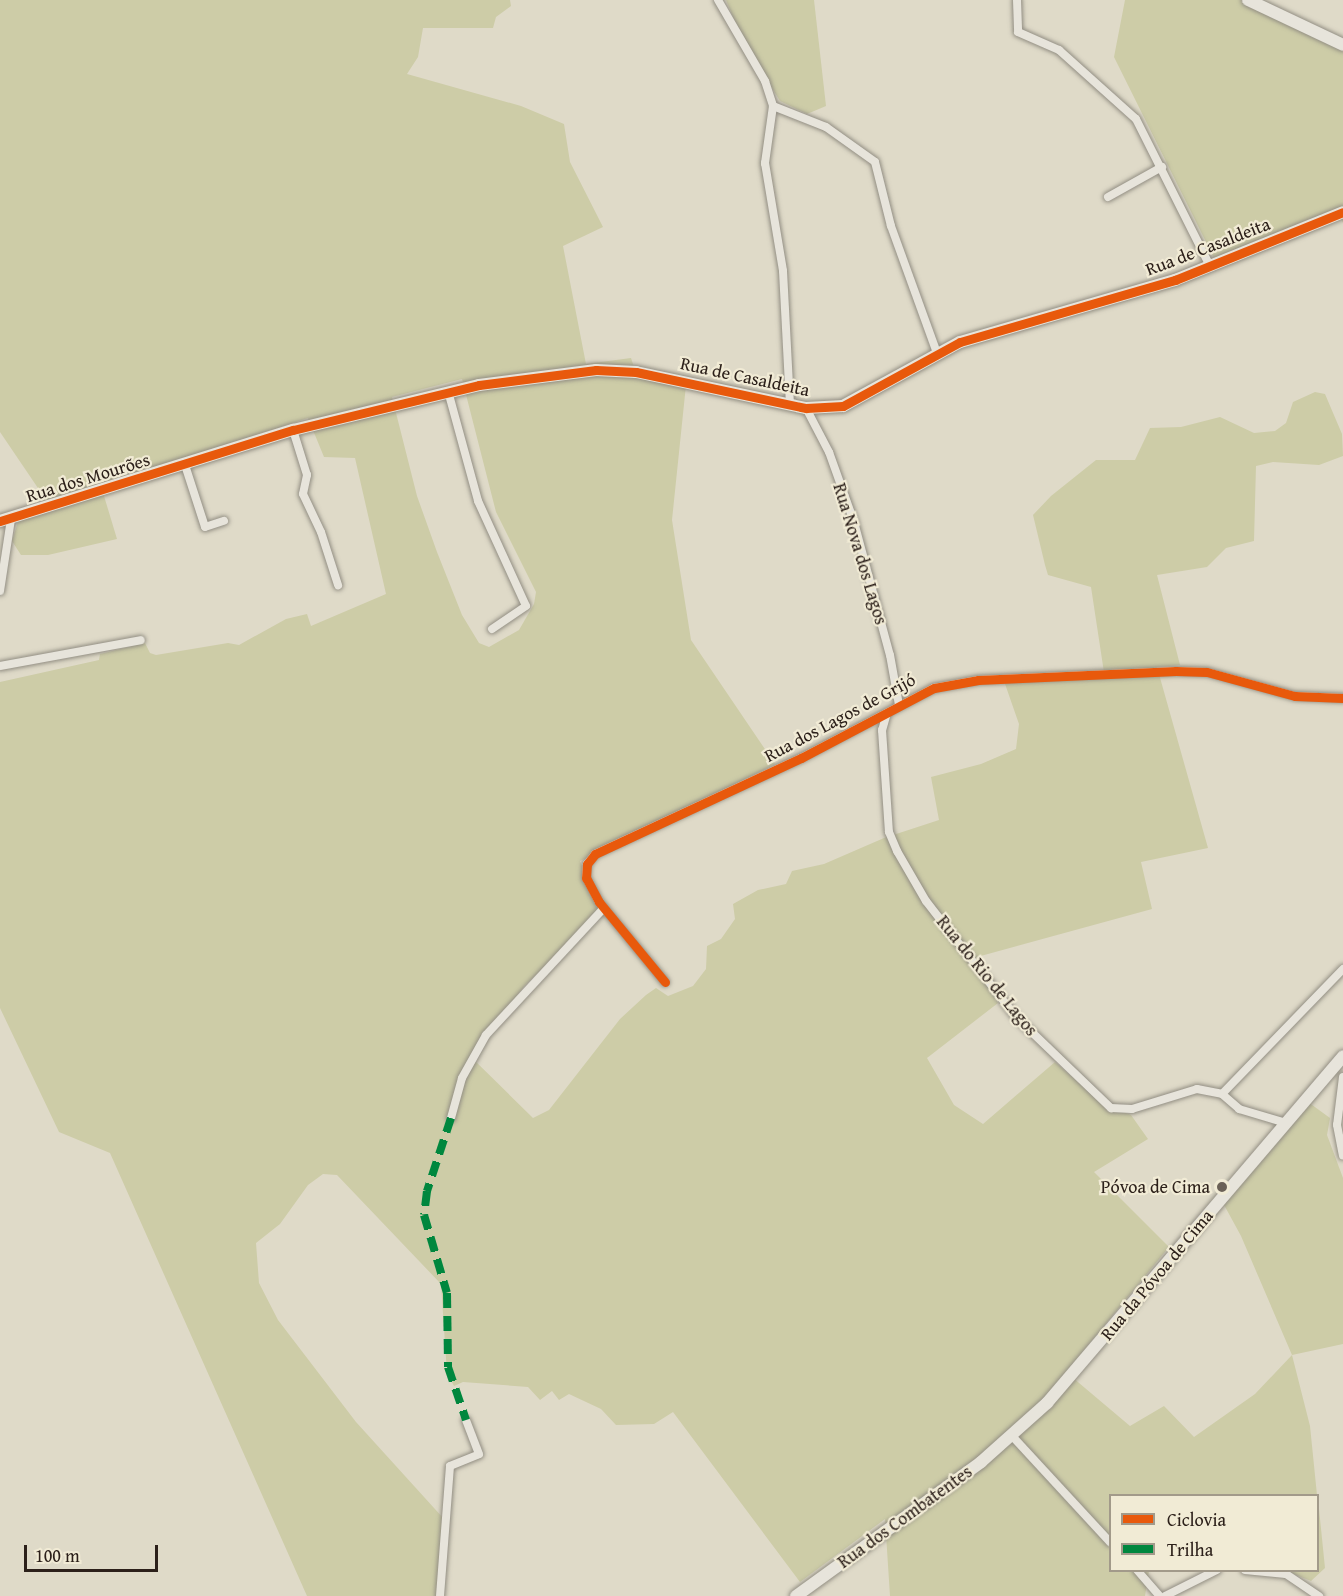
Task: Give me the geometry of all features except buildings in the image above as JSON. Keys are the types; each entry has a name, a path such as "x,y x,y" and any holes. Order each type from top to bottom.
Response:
{"street":[{"path":"718,0 765,81 773,106 765,163 783,271 790,403"},
{"path":"1017,0 1018,32 1059,50 1132,116 1162,166 1210,266"},
{"path":"1248,0 1343,45"},
{"path":"773,106 825,127 875,162 891,226 937,353"},
{"path":"1108,197 1162,166"},
{"name":"Rua de Casaldeita","path":"185,465 292,430 448,391 596,370 644,373 806,408 831,408 853,402 937,353 991,331 1175,280 1343,212"},
{"path":"448,391 478,501 526,606 492,629"},
{"name":"Rua Nova dos Lagos","path":"806,408 829,452 854,522 890,655 899,705"},
{"path":"292,430 307,475 303,494 321,532 338,585"},
{"path":"185,465 205,527 224,521"},
{"name":"Rua dos Mourões","path":"6,520 185,465"},
{"path":"0,591 6,520"},
{"path":"0,666 141,640"},
{"name":"Rua dos Lagos de Grijó","path":"665,982 604,908 586,878 587,864 595,854 706,804 934,688 978,680 1176,671 1207,672 1295,696 1343,698"},
{"name":"Rua do Rio de Lagos","path":"887,713 882,730 889,832 897,851 926,901 1016,1017 1111,1108 1132,1109 1197,1089 1222,1094 1239,1109 1283,1122"},
{"path":"451,1118 462,1078 486,1035 604,908"},
{"path":"1222,1094 1343,969"},
{"name":"Rua da Póvoa de Cima","path":"1012,1437 1101,1342 1283,1122 1343,1056"},
{"path":"1343,1077 1337,1125 1343,1155"},
{"path":"440,1596 450,1466 479,1454 466,1420"},
{"path":"1012,1437 1109,1541"},
{"name":"Rua dos Combatentes","path":"796,1596 1012,1437"},
{"path":"1139,1572 1162,1596 1213,1572"},
{"path":"1266,1572 1286,1574 1319,1596"}],"green space":[{"path":"0,0 510,0 511,6 496,17 493,28 423,28 418,57 407,74 521,106 564,124 570,162 603,227 563,246 586,364 631,358 637,376 686,385 672,520 691,640 775,764 580,861 599,909 595,921 525,985 471,1057 533,1118 549,1110 620,1019 646,995 656,988 668,996 693,986 706,969 707,946 721,939 735,919 733,904 758,890 786,884 792,871 824,864 884,838 939,820 931,777 981,764 1016,749 1019,724 1004,681 1105,679 1091,587 1048,575 1045,565 1033,515 1051,496 1096,460 1135,460 1150,428 1181,427 1220,417 1254,433 1275,431 1286,423 1293,402 1315,392 1325,394 1342,434 1343,456 1319,465 1273,462 1256,466 1254,541 1226,548 1207,567 1157,575 1180,665 1157,667 1208,848 1141,862 1152,909 977,957 979,969 998,1003 927,1058 954,1105 983,1124 1055,1062 1102,1103 1131,1115 1148,1139 1094,1172 1169,1247 1066,1372 1130,1426 1164,1406 1194,1437 1255,1394 1292,1355 1310,1426 1317,1494 1109,1494 1109,1572 1149,1572 1145,1596 890,1596 885,1519 800,1582 673,1412 654,1424 616,1425 601,1409 569,1394 559,1400 552,1391 540,1400 528,1387 463,1382 454,1386 447,1373 441,1284 337,1175 323,1174 308,1185 280,1224 256,1243 259,1283 278,1320 356,1422 444,1519 441,1596 307,1596 110,1153 59,1132 0,1008 0,682 99,660 100,654 145,643 150,653 156,655 228,643 239,645 286,619 307,614 311,626 386,594 355,458 324,457 308,418 101,486 117,539 48,555 21,555 12,541 18,522 42,502 42,494 0,432","holes":["462,379 496,512 536,592 534,604 519,630 489,647 479,643 462,615 417,496 392,397"]},
{"path":"726,0 814,0 826,106 807,114 780,101 742,39"},
{"path":"1125,0 1244,0 1343,48 1343,223 1337,210 1214,258 1114,57"},
{"path":"1308,1102 1330,1118 1327,1135 1343,1178 1343,1344 1292,1355 1241,1236 1223,1203"},
{"path":"1319,1509 1325,1568 1311,1581 1288,1572 1319,1572"}],"marked path":[{"path":"451,1118 427,1191 424,1215 447,1293 448,1367 466,1420"}],"cycle path":[{"path":"0,521 293,430 479,385 596,370 636,372 806,408 843,406 960,342 1175,280 1343,212"},
{"path":"665,982 599,902 586,878 587,864 595,854 801,758 934,688 978,680 1176,671 1207,672 1295,696 1343,698"}],"place":[{"name":"Póvoa de Cima","path":"1222,1187"}]}
